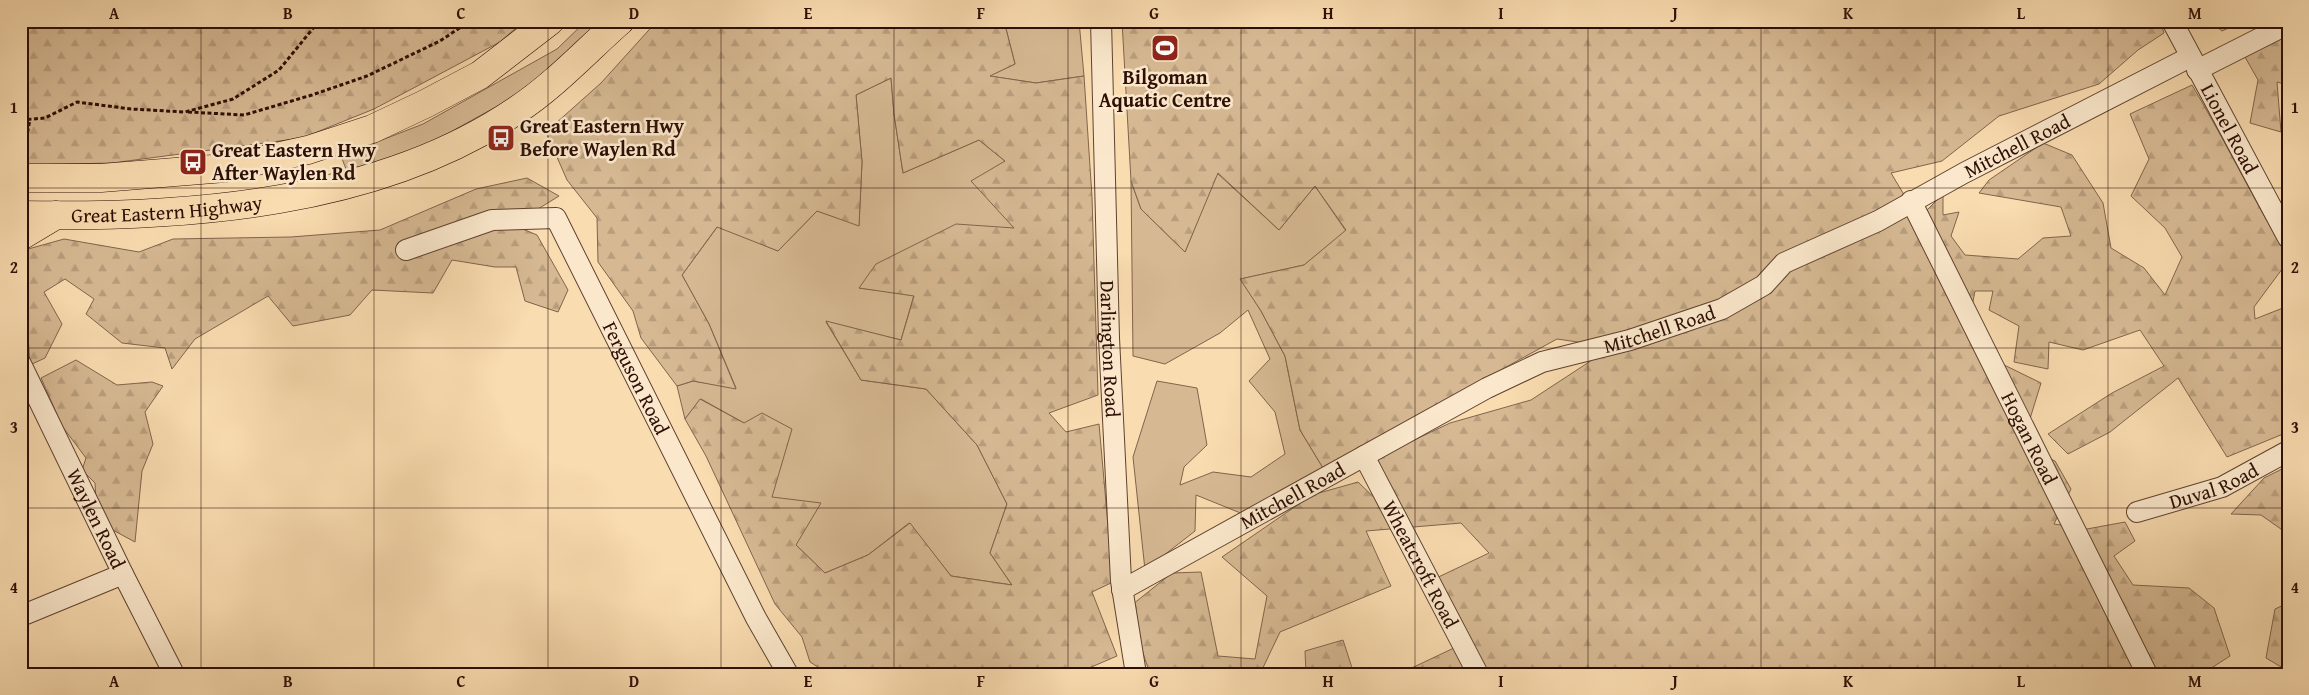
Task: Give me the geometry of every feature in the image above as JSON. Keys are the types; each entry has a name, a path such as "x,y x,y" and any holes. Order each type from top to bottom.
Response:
{"highway":[{"name":"Great Eastern Highway","path":"21,178 101,178 225,168 308,150 372,129 480,75 550,21"},
{"name":"Great Eastern Highway","path":"21,215 150,214 261,201 338,189 404,168 488,129 518,110 556,80 620,21"},
{"path":"21,236 56,216"}],"street":[{"name":"Darlington Road","path":"1101,21 1109,338 1122,590 1136,674"},
{"name":"Lionel Road","path":"2172,21 2193,64 2288,238"},
{"name":"Mitchell Road","path":"1122,590 1487,388 1542,362 1630,340 1722,309 1764,285 1784,263 1878,221 1911,202 2193,64 2288,24"},
{"name":"Hogan Road","path":"1911,202 2147,674"},
{"name":"Ferguson Road","path":"406,250 492,220 556,218 756,618 788,674"},
{"name":"Waylen Road","path":"21,364 174,674"},
{"name":"Duval Road","path":"2137,512 2222,487 2288,451"},
{"name":"Wheatcroft Road","path":"1364,456 1478,674"},
{"path":"21,616 123,574"}],"path":[{"path":"185,112 233,99 279,70 319,21"},
{"path":"21,120 45,118 77,102 131,109 244,115 367,76 440,42 470,21"},
{"path":"21,167 30,119"}],"green space":[{"path":"21,21 524,21 500,42 374,109 302,138 112,163 21,165"},
{"path":"586,21 600,21 550,70 503,103 436,140 372,167 346,169 341,156 423,124 557,49"},
{"path":"657,21 1004,21 1015,64 990,76 1036,83 1084,76 1092,197 1098,395 1049,413 1066,432 1099,424 1113,582 1092,592 1117,656 1075,674 829,674 810,662 802,637 775,604 706,456 685,419 700,399 744,423 762,413 792,429 772,497 821,503 796,545 825,573 868,555 910,523 951,576 1012,585 990,553 1007,504 977,445 926,389 861,380 826,321 901,340 914,296 859,288 876,264 956,224 1014,228 971,181 1005,161 979,140 903,173 894,114 891,78 856,95 862,162 859,226 817,211 778,251 717,227 682,275 709,324 736,389 693,381 677,386 641,338 633,311 598,262 597,218 567,180 546,132 601,83"},
{"path":"1004,21 1079,21 1084,76 1036,83 989,76 1015,64"},
{"path":"1122,21 2160,21 2164,33 2138,50 2099,84 1999,116 1942,161 1891,173 1906,198 1924,213 1943,194 1943,215 1959,212 1951,236 1965,255 2018,259 2043,238 2071,236 2061,207 1979,193 1989,180 2043,143 2072,155 2103,203 2111,248 2144,268 2165,295 2182,257 2165,228 2131,196 2149,159 2130,114 2192,85 2288,257 2288,261 2254,307 2255,319 2288,306 2288,432 2227,457 2178,378 2110,432 2068,454 2048,434 2112,393 2164,366 2140,330 2083,350 2049,342 2048,369 2014,362 2019,326 1989,310 1993,291 1975,291 1968,327 1998,362 2041,383 2029,422 2033,451 2055,461 2071,489 2054,524 2087,529 2125,522 2135,541 2114,556 2133,585 2189,588 2214,608 2230,656 2202,674 1399,674 1456,647 1430,581 1489,553 1461,523 1366,531 1391,586 1280,632 1260,674 1150,674 1128,608 1172,573 1201,572 1218,656 1255,659 1267,596 1222,557 1312,495 1358,482 1382,505 1368,462 1450,423 1531,400 1612,347 1557,339 1323,468 1300,430 1285,356 1261,311 1240,279 1304,265 1346,230 1315,186 1279,230 1218,173 1185,252 1141,209 1131,181"},
{"path":"2210,21 2244,21 2222,31"},
{"path":"2288,31 2288,85 2277,82 2281,132 2250,123 2258,80 2245,57"},
{"path":"891,78 894,114 903,173 979,140 1005,161 1015,228 859,288 914,295 901,340 826,322 861,380 926,389 977,445 1007,504 990,553 1012,585 951,576 909,523 868,555 825,573 796,545 772,497 744,423 701,399 685,419 677,386 693,381 736,388 709,324 682,275 718,226 778,251 817,211 859,225 862,162 856,95"},
{"path":"1217,173 1279,230 1315,186 1346,231 1304,265 1241,279 1285,356 1300,430 1323,468 1243,514 1196,495 1195,531 1145,570 1133,457 1157,381 1197,388 1207,445 1184,467 1180,485 1213,472 1251,477 1285,454 1275,412 1249,381 1270,359 1248,310 1220,333 1165,364 1133,356 1131,181 1141,209 1185,252"},
{"path":"527,178 559,196 538,209 506,222 537,235 568,290 558,312 525,301 516,267 495,267 452,260 433,293 372,290 350,315 293,326 268,296 195,339 172,369 165,348 122,343 86,314 94,299 65,279 44,292 62,324 45,358 30,365 28,336 21,325 21,251 64,239 139,252 173,239 291,237 380,230 476,189"},
{"path":"76,360 117,385 152,382 163,386 145,412 153,444 142,471 135,542 109,528 96,500 95,483 82,470 86,458 62,426 41,378"},
{"path":"2288,466 2288,534 2261,515 2231,514 2264,478"},
{"path":"2288,603 2288,671 2266,658 2275,609"},
{"path":"1343,640 1354,674 1306,674 1305,651"}],"place":[{"name":"Bilgoman Aquatic Centre","path":"1165,48"},
{"name":"Great Eastern Hwy Before Waylen Rd","path":"501,138"},
{"name":"Great Eastern Hwy After Waylen Rd","path":"193,162"}]}
